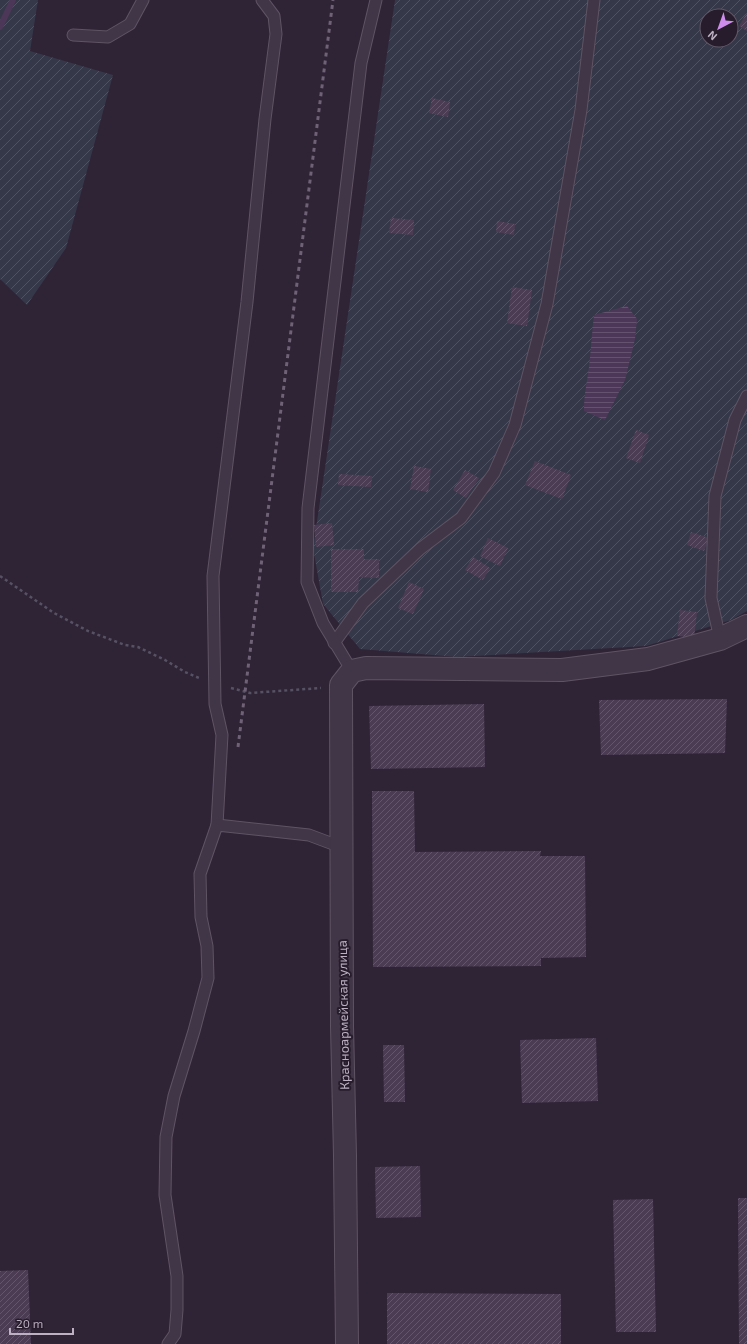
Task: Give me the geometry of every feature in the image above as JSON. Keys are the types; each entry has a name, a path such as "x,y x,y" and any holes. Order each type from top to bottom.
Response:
{"street":[{"path":"346,678 366,668 562,670 648,659 720,639 747,626"},
{"name":"Красноармейская улица","path":"346,678 341,847 347,1344"}],"lane":[{"path":"73,35 108,37 130,24 143,0"},
{"path":"168,1344 174,1334 177,1310 177,1276 165,1195 166,1137 174,1096 194,1031 208,978 207,946 201,917 200,874 218,825 222,735 216,704 214,683 213,576 246,310 265,119 276,34 274,16 262,0"},
{"path":"346,678 334,643 323,623 308,582 308,508 362,63 376,0"},
{"path":"334,643 363,603 420,548 461,518 494,473 515,425 547,304 581,110 594,0"},
{"path":"720,639 712,598 715,496 735,420 747,396"},
{"path":"218,825 309,834 341,847"}],"path":[{"path":"0,576 54,613 81,627 125,645 138,647 165,660 185,672 214,683 250,693 312,690 346,678"}],"shaded area":[{"path":"0,0 38,0 30,51 113,75 66,248 27,305 0,279"},
{"path":"395,0 747,0 747,611 731,620 646,646 457,657 360,649 323,604 313,548"},
{"path":"627,306 637,319 635,339 625,380 605,420 584,411 594,315"}],"building":[{"path":"747,13 747,31 739,26"},
{"path":"432,98 450,102 448,117 429,113"},
{"path":"391,218 414,220 413,235 389,233"},
{"path":"497,221 515,224 514,235 496,232"},
{"path":"512,287 532,290 527,326 507,323"},
{"path":"636,430 649,435 640,463 626,458"},
{"path":"535,461 571,475 562,499 525,485"},
{"path":"414,466 431,469 428,492 410,489"},
{"path":"465,470 479,478 466,498 453,490"},
{"path":"339,474 372,476 371,487 338,485"},
{"path":"332,523 334,545 316,547 314,525"},
{"path":"691,532 709,538 704,551 687,545"},
{"path":"488,538 508,548 500,566 480,556"},
{"path":"331,549 364,549 364,559 379,559 379,578 359,577 358,592 331,592"},
{"path":"473,557 490,568 483,580 465,570"},
{"path":"409,582 424,589 413,614 398,608"},
{"path":"680,610 697,612 694,638 677,636"},
{"path":"727,699 725,753 601,755 599,700"},
{"path":"484,704 485,767 371,769 369,706"},
{"path":"372,791 414,791 415,852 541,851 540,856 585,856 586,957 541,958 541,966 373,967"},
{"path":"596,1038 598,1101 522,1103 520,1040"},
{"path":"383,1045 404,1045 405,1102 384,1102"},
{"path":"420,1166 421,1217 376,1218 375,1167"},
{"path":"738,1198 747,1198 747,1344 739,1344"},
{"path":"653,1199 656,1332 616,1332 613,1200"},
{"path":"28,1270 31,1344 0,1344 0,1271"},
{"path":"387,1293 561,1294 561,1344 387,1344"}],"waterway":[{"path":"0,27 13,0"}],"railway":[{"path":"238,747 333,0"}]}
